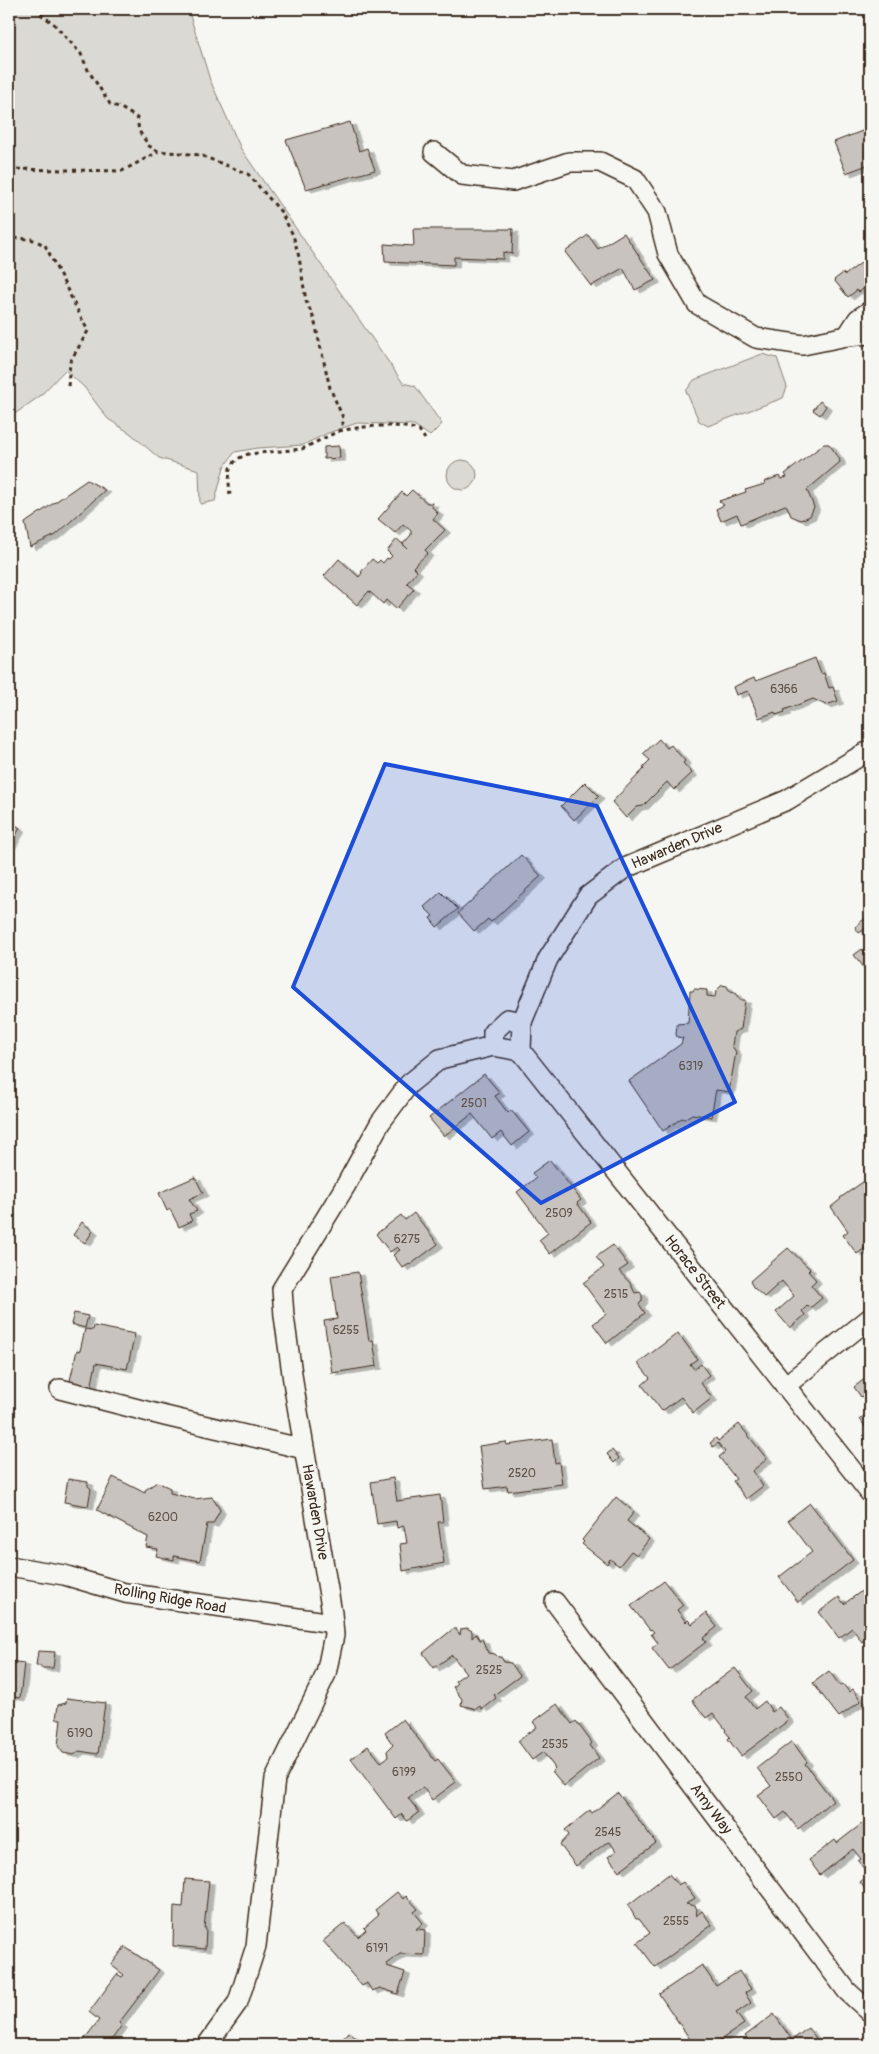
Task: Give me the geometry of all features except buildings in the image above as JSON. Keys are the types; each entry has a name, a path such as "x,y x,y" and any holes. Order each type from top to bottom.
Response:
{"street":[{"path":"434,152 462,175 513,181 569,162 600,162 635,179 657,212 668,254 696,304 756,338 803,345 847,336 870,334"},
{"path":"847,336 858,319 870,310"},
{"name":"Hawarden Drive","path":"207,2045 238,2002 256,1946 275,1779 326,1674 334,1635 288,1343 282,1289 346,1185 380,1123 408,1084 440,1059 493,1046 521,1051 522,1022 548,959 588,896 625,868 787,800 870,750"},
{"path":"493,1046 493,1032 507,1019 522,1022"},
{"name":"Horace Street","path":"521,1051 870,1493"},
{"path":"785,1386 870,1318"},
{"path":"60,1389 304,1449"},
{"name":"Rolling Ridge Road","path":"9,1567 64,1576 125,1593 333,1623"},
{"name":"Amy Way","path":"555,1602 847,1991 870,2012"}],"path":[{"path":"34,9 54,24 81,54 88,70 110,104 121,108 137,118 139,131 149,146 158,151 200,155 248,174 281,212 293,235 299,257 306,301 314,319 330,388 344,420 339,431"},
{"path":"9,169 122,171 158,151"},
{"path":"9,234 11,238 31,239 45,244 88,331 70,362 68,386"},
{"path":"230,497 230,468 237,459 248,454 302,449 339,431 356,427 409,427 419,430 425,439"}],"highlighted area":[{"path":"385,764 597,806 735,1102 541,1203 293,987"}],"shaded area":[{"path":"9,9 188,9 210,80 241,149 403,383 415,386 442,424 430,436 414,425 357,423 328,433 303,445 258,448 235,452 224,467 215,501 200,504 199,470 159,458 130,433 108,419 84,387 65,370 40,396 9,418"},
{"path":"762,354 777,358 787,387 783,398 708,426 699,421 686,391 694,380"},
{"path":"462,460 473,464 477,475 473,486 462,490 451,486 447,475 451,464"}]}
